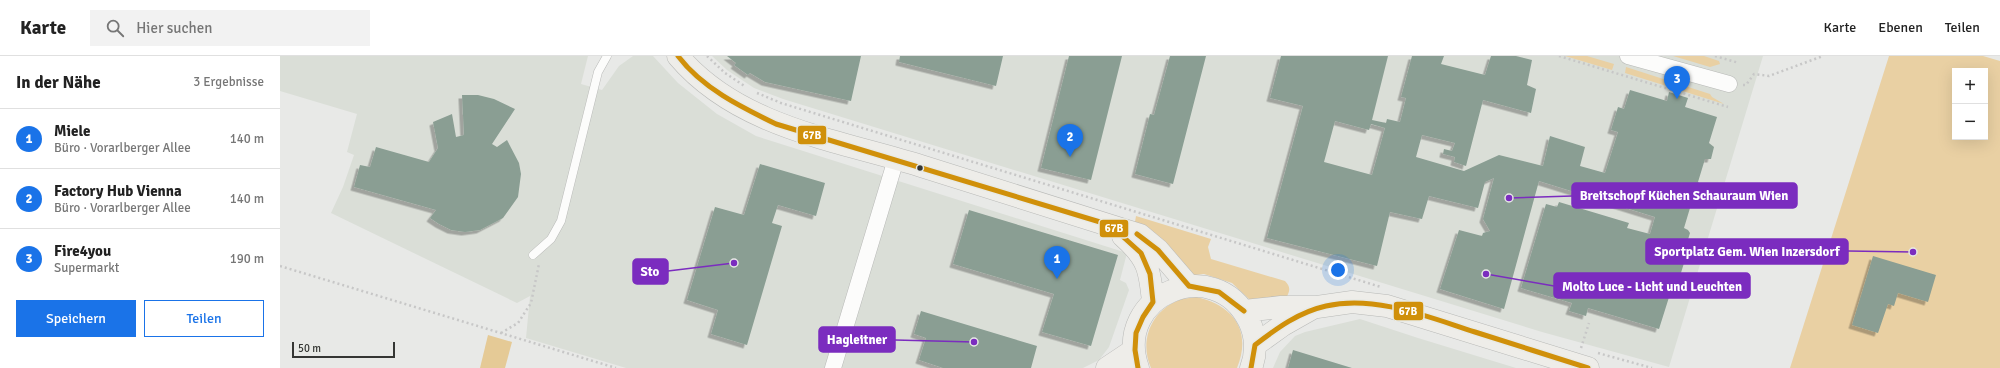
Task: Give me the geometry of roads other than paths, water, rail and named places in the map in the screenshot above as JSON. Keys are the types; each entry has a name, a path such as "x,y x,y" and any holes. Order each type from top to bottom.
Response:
{"main road":[{"path":"678,56 688,68 713,89 743,108 776,124 896,159 1140,235 1158,250 1189,286"},
{"path":"1110,225 1141,253 1150,274 1153,302"},
{"path":"1107,368 1136,359 1136,331 1144,313 1153,302 1173,290 1189,286 1210,288 1228,296 1244,311 1252,327 1255,345 1251,368"},
{"path":"1244,311 1282,307 1317,307 1352,302 1387,306 1549,362 1590,356"},
{"path":"1255,345 1282,325 1317,307"}],"street":[{"path":"1628,56 1729,84"},
{"path":"833,368 896,159"}],"lane":[{"path":"533,255 551,239 561,221 598,72 607,56"}],"place":[{"name":"Fire4you","path":"1677,99"},
{"name":"Factory Hub Vienna","path":"1070,157"},
{"name":"Breitschopf Küchen Schauraum Wien","path":"1509,198"},
{"name":"Sportplatz Gem. Wien Inzersdorf","path":"1913,252"},
{"name":"Sto","path":"734,263"},
{"name":"Molto Luce - Licht und Leuchten","path":"1486,274"},
{"name":"Miele","path":"1057,279"},
{"name":"Hagleitner","path":"974,342"}]}
